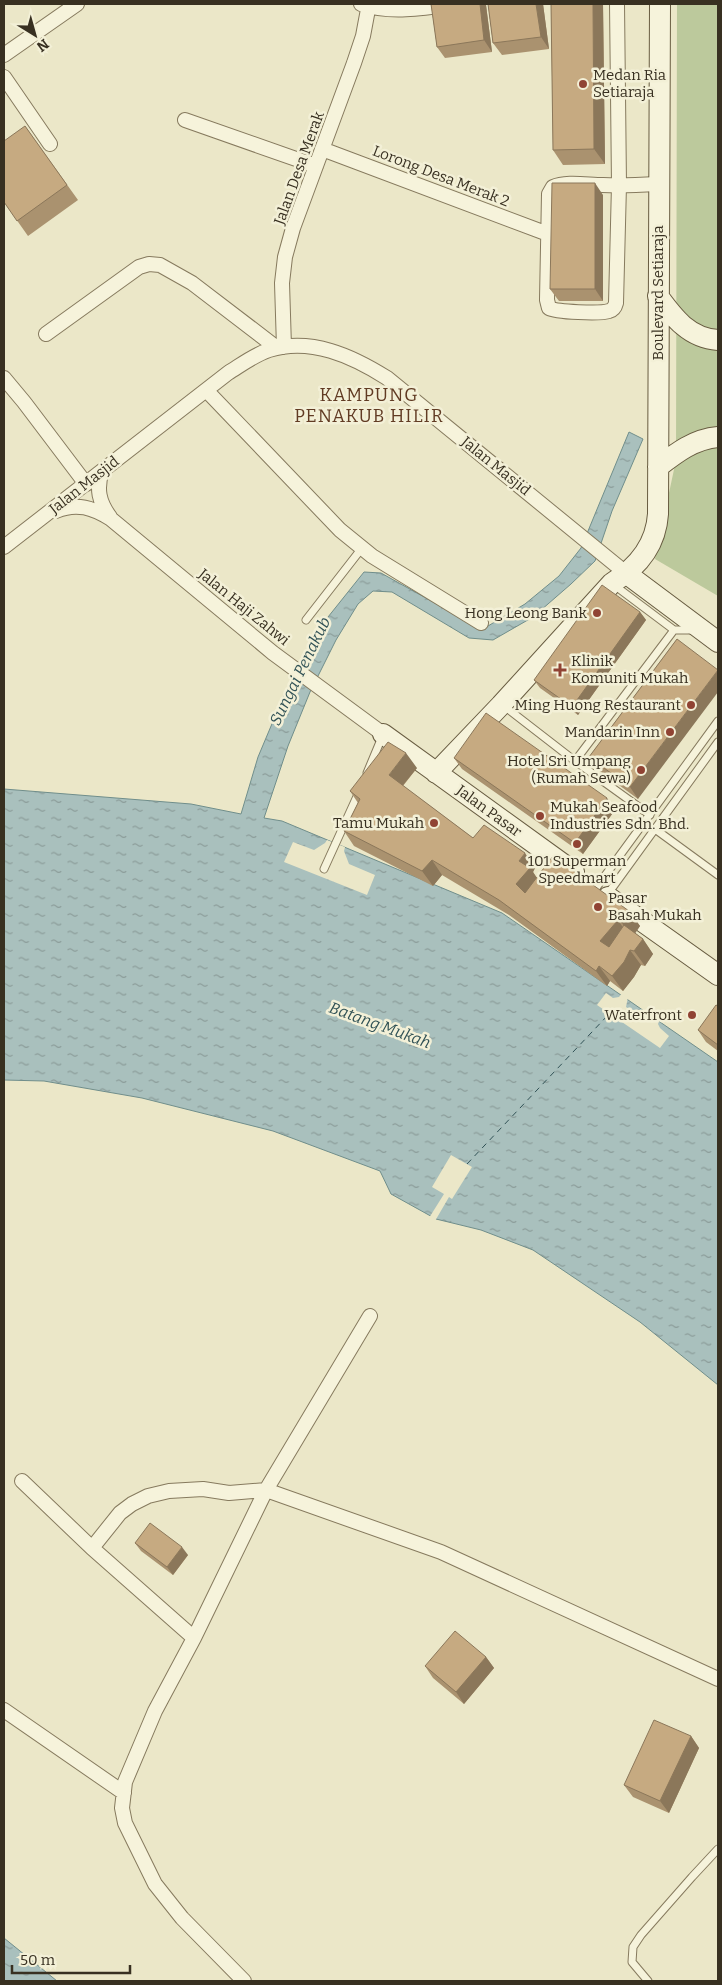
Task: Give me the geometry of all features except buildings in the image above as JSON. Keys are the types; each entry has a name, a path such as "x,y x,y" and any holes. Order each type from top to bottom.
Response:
{"street":[{"path":"4,55 77,4"},
{"path":"366,5 391,9 416,9 454,4"},
{"path":"617,4 618,185 616,303 612,309 605,312 557,312 550,308 546,300 549,194 553,187 560,185 618,185 659,184"},
{"name":"Boulevard Setiaraja","path":"620,578 646,550 655,534 658,514 660,4"},
{"name":"Jalan Desa Merak","path":"281,347 282,283 285,257 293,228 354,63 366,5"},
{"path":"4,77 50,144"},
{"path":"185,120 316,166"},
{"name":"Lorong Desa Merak 2","path":"322,150 548,234"},
{"path":"46,334 139,267 149,264 160,265 192,283 281,347"},
{"path":"658,296 683,327 697,336 718,340"},
{"name":"Jalan Masjid","path":"4,547 206,390 248,360 268,350 302,346 338,352 371,368 403,391 611,561 620,578"},
{"path":"4,378 86,484"},
{"path":"206,390 340,530 378,561 481,623"},
{"path":"658,467 688,446 700,440 718,437"},
{"name":"Jalan Haji Zahwi","path":"102,471 99,482 99,497 111,519"},
{"name":"Jalan Haji Zahwi","path":"44,517 73,506 86,507 111,519 273,652 383,734"},
{"path":"436,773 620,578 711,637"},
{"name":"Jalan Pasar","path":"383,734 718,975"},
{"path":"244,1981 182,1918 160,1891 125,1823 122,1808 125,1782 155,1711 194,1638 266,1490 370,1316"},
{"path":"22,1481 92,1548 194,1638"},
{"path":"92,1548 120,1513 148,1496 169,1491 203,1490 229,1494 266,1490 441,1552 718,1679"},
{"path":"4,1710 124,1793"}],"lane":[{"path":"306,620 362,548"},
{"path":"620,578 674,630 711,637"},
{"path":"575,761 674,630"},
{"path":"502,704 575,761 650,815"},
{"path":"601,892 650,815 718,722"},
{"path":"364,779 383,734"},
{"path":"601,892 655,829 718,742"},
{"path":"324,869 361,787"},
{"path":"655,829 718,875"},
{"path":"648,1981 632,1962 633,1947 641,1935 718,1850"}],"green space":[{"path":"677,4 718,4 718,596 655,559 676,460"}],"water":[{"path":"629,432 643,439 612,511 595,561 533,617 493,640 469,638 392,592 373,591 358,604 336,640 310,692 288,746 264,818 282,821 502,913 718,1062 718,1385 640,1322 533,1250 481,1230 436,1219 391,1194 380,1171 273,1131 142,1098 44,1081 4,1080 4,789 191,804 241,814 258,757 282,700 324,622 364,572 381,573 460,617 488,626 525,604 559,576 581,548"},
{"path":"4,1938 57,1981 4,1981"}],"pier":[{"path":"327,840 345,847 344,851 349,864 375,875 367,895 284,862 293,842 314,850"},
{"path":"606,993 613,998 619,997 622,993 628,997 626,1007 644,1019 649,1012 660,1019 658,1024 660,1028 669,1036 660,1048 597,1005"},
{"path":"451,1155 472,1167 452,1199 449,1197 435,1221 429,1218 444,1194 432,1187"}],"ferry route":[{"path":"467,1164 609,1014"}],"place":[{"name":"Medan Ria Setiaraja","path":"583,84"},
{"name":"Hong Leong Bank","path":"597,613"},
{"name":"Klinik Komuniti Mukah","path":"560,670"},
{"name":"Ming Huong Restaurant","path":"691,705"},
{"name":"Mandarin Inn","path":"670,732"},
{"name":"Hotel Sri Umpang (Rumah Sewa)","path":"641,770"},
{"name":"Mukah Seafood Industries Sdn. Bhd.","path":"540,816"},
{"name":"Tamu Mukah","path":"434,823"},
{"name":"101 Superman Speedmart","path":"577,844"},
{"name":"Pasar Basah Mukah","path":"598,907"},
{"name":"Waterfront","path":"692,1015"}],"district":[{"name":"KAMPUNG PENAKUB HILIR","path":"369,405"}],"water label":[{"name":"Sungai Penakub","path":"300,671"},
{"name":"Batang Mukah","path":"380,1025"}]}
